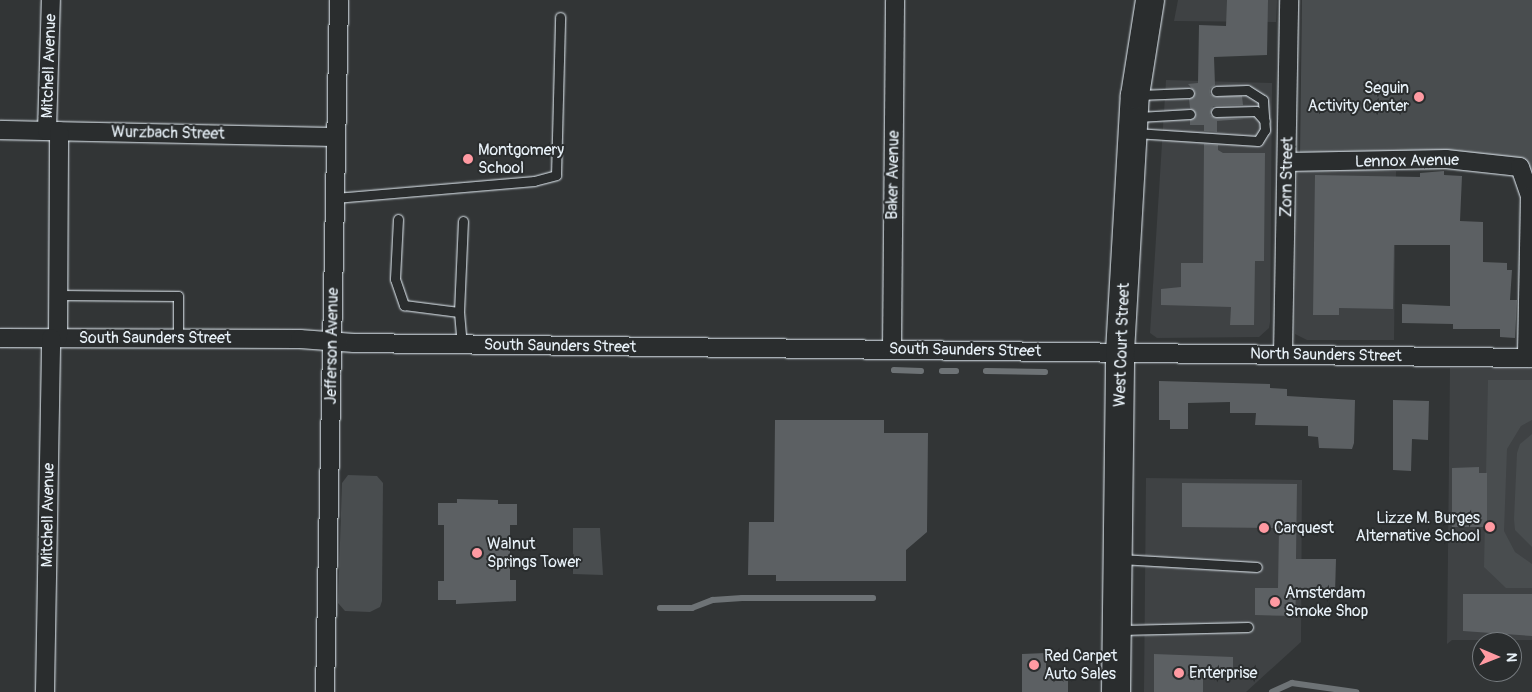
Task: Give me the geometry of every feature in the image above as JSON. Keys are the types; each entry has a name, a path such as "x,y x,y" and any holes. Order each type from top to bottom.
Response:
{"main road":[{"name":"West Court Street","path":"1116,692 1120,352 1134,115 1150,0"}],"street":[{"name":"Mitchell Avenue","path":"44,692 58,294 51,0"},
{"name":"Jefferson Avenue","path":"325,692 339,0"},
{"name":"Baker Avenue","path":"892,350 895,0"},
{"name":"Zorn Street","path":"1284,354 1289,0"},
{"name":"Wurzbach Street","path":"0,130 336,137"},
{"name":"Lennox Avenue","path":"1288,162 1453,159 1514,164 1524,172 1530,215 1529,358"},
{"name":"South Saunders Street","path":"0,338 300,339 333,342 1120,352"},
{"name":"North Saunders Street","path":"1120,352 1529,358"}],"lane":[{"path":"335,198 534,181 556,175 560,17"},
{"path":"1134,115 1250,143 1262,137 1265,121 1263,100 1253,92 1216,92"},
{"path":"1134,115 1189,93"},
{"path":"1216,112 1256,111 1265,121"},
{"path":"1134,115 1190,114"},
{"path":"398,219 395,279 404,305 459,312"},
{"path":"462,344 459,312 463,221"},
{"path":"58,294 178,296 178,338"},
{"path":"1118,559 1257,567"},
{"path":"1117,630 1248,627"}],"shaded area":[{"path":"1178,0 1277,0 1276,22 1174,21"},
{"path":"1302,0 1532,0 1532,177 1530,169 1516,158 1300,156"},
{"path":"1166,80 1272,83 1270,322 1269,328 1259,337 1157,338 1150,333"},
{"path":"1305,167 1396,171 1394,340 1307,340 1295,334 1297,170"},
{"name":"Lizze M. Burges Alternative School","path":"1450,368 1532,369 1532,640 1522,640 1522,632 1472,632 1472,640 1452,640 1447,644"},
{"path":"1488,380 1532,380 1532,420 1521,426 1507,449 1504,531 1515,552 1532,564 1532,588 1506,588 1484,567"},
{"path":"1532,434 1532,547 1515,530 1514,519 1517,453 1520,444"},
{"path":"348,475 377,476 383,483 382,601 380,607 370,612 345,611 338,603 342,483"},
{"path":"1146,478 1302,480 1301,642 1246,692 1144,692"},
{"path":"573,528 600,528 603,575 573,574"}],"building":[{"path":"1227,0 1268,0 1267,55 1214,57 1215,85 1210,89 1210,94 1216,97 1242,96 1243,105 1213,106 1210,115 1216,118 1244,119 1217,121 1217,132 1204,131 1204,125 1190,125 1190,120 1196,114 1190,108 1189,99 1195,92 1188,84 1198,83 1199,25 1226,26"},
{"path":"1204,144 1218,145 1218,150 1223,153 1265,153 1264,261 1255,261 1254,325 1230,325 1231,307 1161,305 1161,289 1181,287 1181,263 1203,263"},
{"path":"1444,171 1444,175 1462,176 1460,221 1483,222 1483,262 1507,263 1507,270 1512,270 1510,300 1517,300 1515,338 1500,337 1500,329 1453,329 1453,324 1402,323 1402,304 1450,306 1450,245 1394,245 1393,309 1339,308 1339,315 1313,315 1315,175 1420,177 1420,173"},
{"path":"1159,381 1270,384 1270,388 1287,389 1287,396 1355,400 1354,443 1352,449 1319,448 1318,437 1308,436 1308,426 1255,425 1256,413 1230,413 1230,402 1188,403 1188,429 1170,429 1170,420 1159,420"},
{"path":"1393,400 1429,401 1428,440 1412,439 1411,471 1393,470"},
{"path":"775,420 884,420 884,433 928,433 927,532 906,550 906,581 776,581 776,575 748,575 749,522 774,522"},
{"path":"1479,467 1479,473 1487,473 1487,527 1452,527 1452,468"},
{"name":"Carquest","path":"1182,483 1297,484 1296,559 1336,559 1335,594 1296,594 1295,616 1255,615 1255,588 1278,588 1279,528 1182,527"},
{"name":"Walnut Springs Tower","path":"457,499 498,500 498,504 517,504 517,525 510,525 510,580 516,580 516,601 456,604 456,600 438,600 438,581 444,581 444,525 438,525 438,503 457,503"},
{"path":"1463,594 1532,594 1532,636 1522,635 1522,632 1463,631"},
{"name":"Red Carpet Auto Sales","path":"1046,653 1046,677 1068,677 1068,692 1022,692 1022,654"},
{"name":"Enterprise","path":"1154,654 1233,657 1233,676 1203,677 1203,692 1154,692"}],"waterway":[{"path":"894,370 921,371"},
{"path":"942,371 956,371"},
{"path":"986,371 1045,372"},
{"path":"660,608 692,608 713,600 742,598 873,598"},
{"path":"1272,692 1292,683 1356,692"}],"place":[{"name":"Seguin Activity Center","path":"1419,97"},
{"name":"Montgomery School","path":"468,159"},
{"name":"Lizze M. Burges Alternative School","path":"1490,527"},
{"name":"Carquest","path":"1264,528"},
{"name":"Walnut Springs Tower","path":"477,553"},
{"name":"Amsterdam Smoke Shop","path":"1275,602"},
{"name":"Red Carpet Auto Sales","path":"1034,665"},
{"name":"Enterprise","path":"1179,673"}]}
